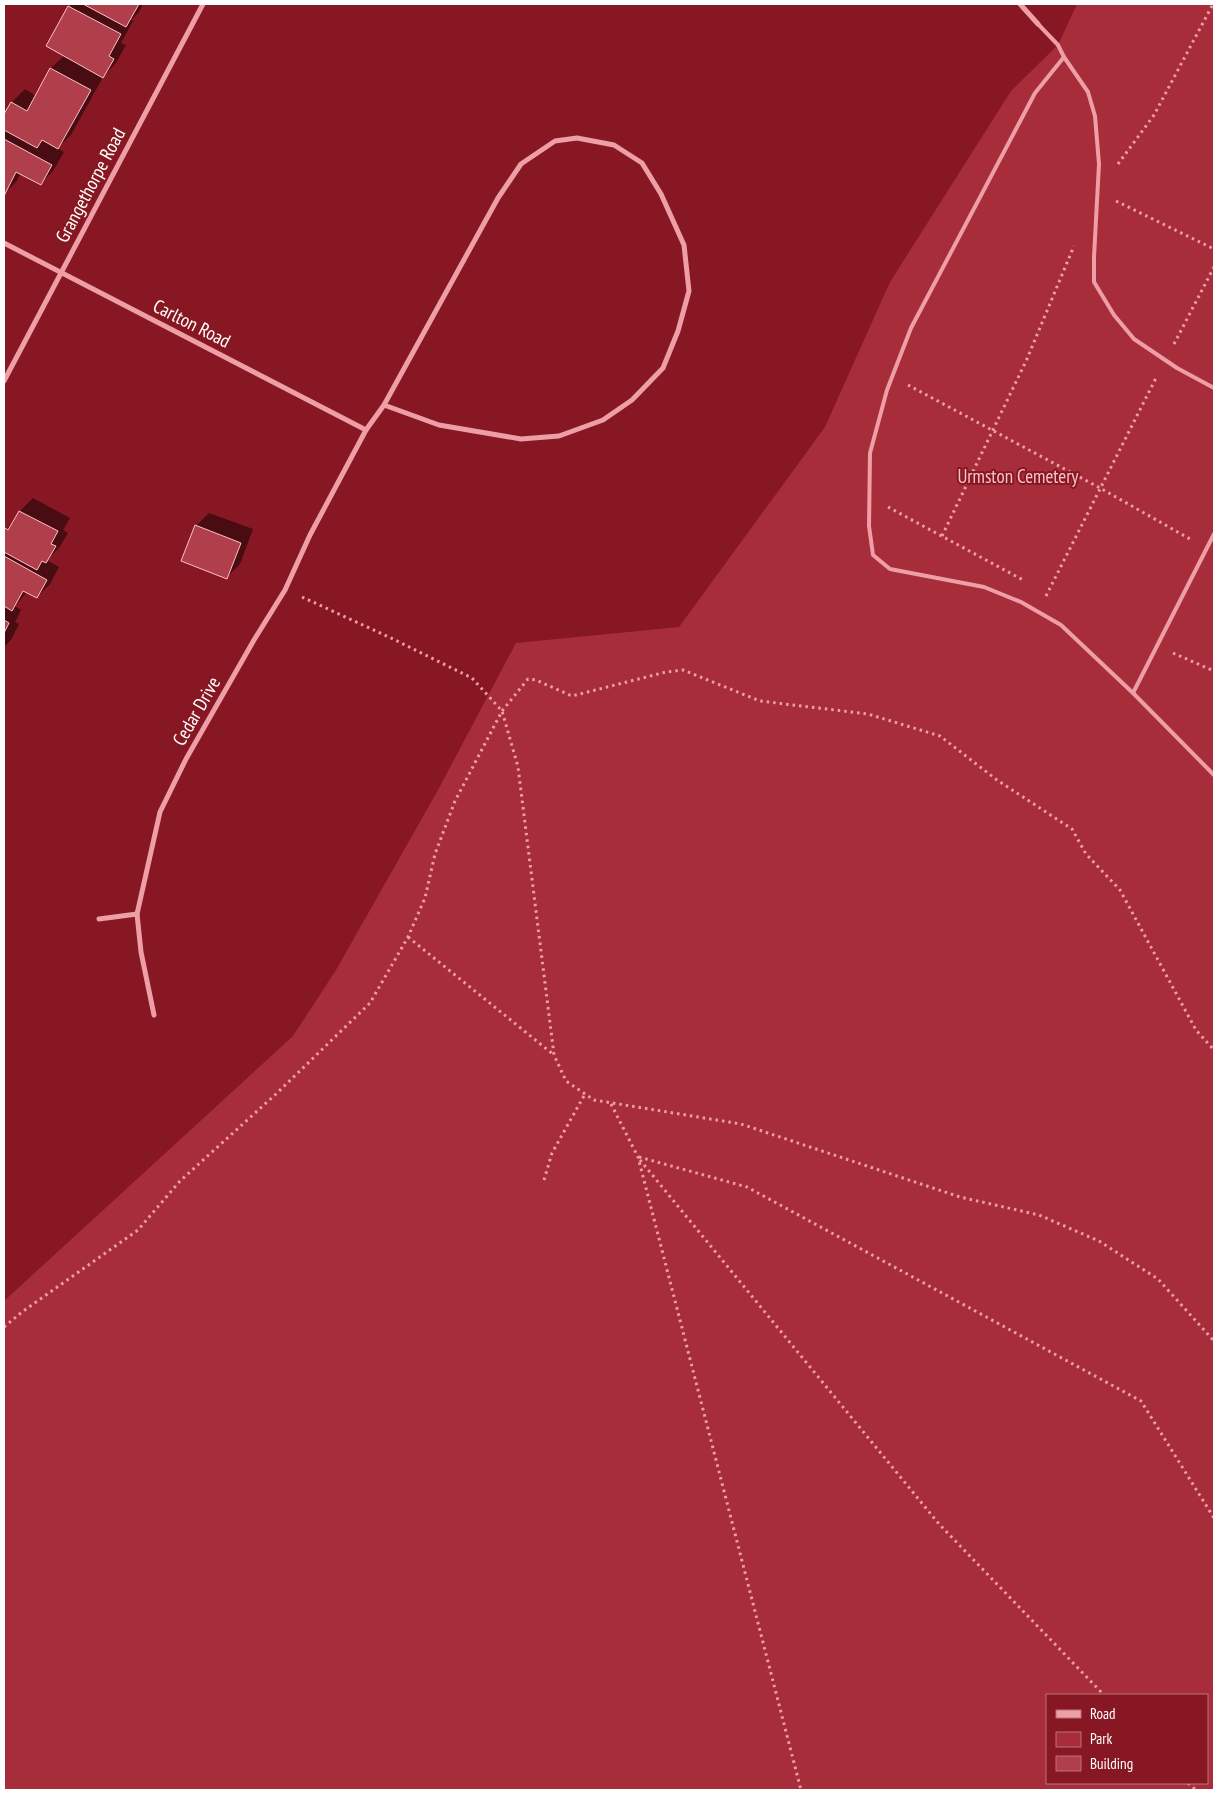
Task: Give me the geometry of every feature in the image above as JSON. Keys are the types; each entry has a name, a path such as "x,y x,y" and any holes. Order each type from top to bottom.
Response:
{"street":[{"name":"Grangethorpe Road","path":"4,381 203,4"},
{"path":"1020,4 1038,24"},
{"path":"366,430 384,405 498,198 522,164 555,141 577,138 614,145 642,163 661,194 684,245 689,292 678,331 663,368 632,400 603,420 559,436 521,439 439,425 384,405"},
{"name":"Carlton Road","path":"4,243 366,430"},
{"name":"Cedar Drive","path":"154,1014 141,952 137,914 160,812 191,750 285,590 310,535 366,430"},
{"path":"99,919 137,914"}],"lane":[{"path":"1038,24 1058,45 1088,92 1095,116 1099,164 1094,282 1114,315 1134,339 1177,368 1214,388"},
{"path":"1064,57 1035,93 911,328 887,390 870,453 869,526 873,555 890,568 984,587 1021,602 1061,625 1133,693 1213,773"},
{"path":"1133,693 1214,534"},
{"path":"1213,773 1214,766"}],"path":[{"path":"1212,4 1154,115 1097,192 1214,249"},
{"path":"942,536 1027,359 1075,245"},
{"path":"1038,612 1214,267"},
{"path":"892,377 1100,488 1195,542"},
{"path":"870,497 1031,584"},
{"path":"1039,589 1048,593"},
{"path":"285,590 392,638 472,678 502,711 518,767 554,1055 566,1080 594,1100 740,1124 960,1197 1040,1215 1099,1241 1158,1278 1214,1341"},
{"path":"1157,646 1214,670"},
{"path":"4,1327 22,1312 138,1230 180,1182 276,1094 370,1003 408,938 425,898 434,854 455,800 502,711 528,679 536,680 572,696 666,672 683,670 760,701 868,714 940,736 997,780 1072,829 1086,854 1120,890 1196,1030 1214,1050"},
{"path":"408,938 554,1055"},
{"path":"544,1180 552,1153 585,1094"},
{"path":"611,1103 638,1157 801,1790"},
{"path":"638,1157 747,1187 1141,1402 1214,1518"},
{"path":"638,1157 938,1524 1103,1694"}],"green space":[{"name":"Urmston Cemetery","path":"1077,4 1214,4 1214,1790 4,1790 4,1301 293,1036 336,970 438,790 516,643 679,627 825,427 890,282 1011,91 1058,45"}],"building":[{"path":"83,4 139,4 126,27"},
{"path":"68,6 121,34 109,56 114,59 103,78 46,46"},
{"path":"50,68 91,90 58,149 42,140 37,148 4,130 4,114 11,102 27,111"},
{"path":"4,139 52,165 41,185 16,172 4,196"},
{"path":"19,511 58,531 51,544 56,546 46,563 42,561 37,570 4,552 5,528 8,530"},
{"path":"195,525 241,543 227,579 181,561"},
{"path":"4,556 47,580 37,598 23,591 12,611 4,606"},
{"path":"4,620 9,623 4,633"}]}
